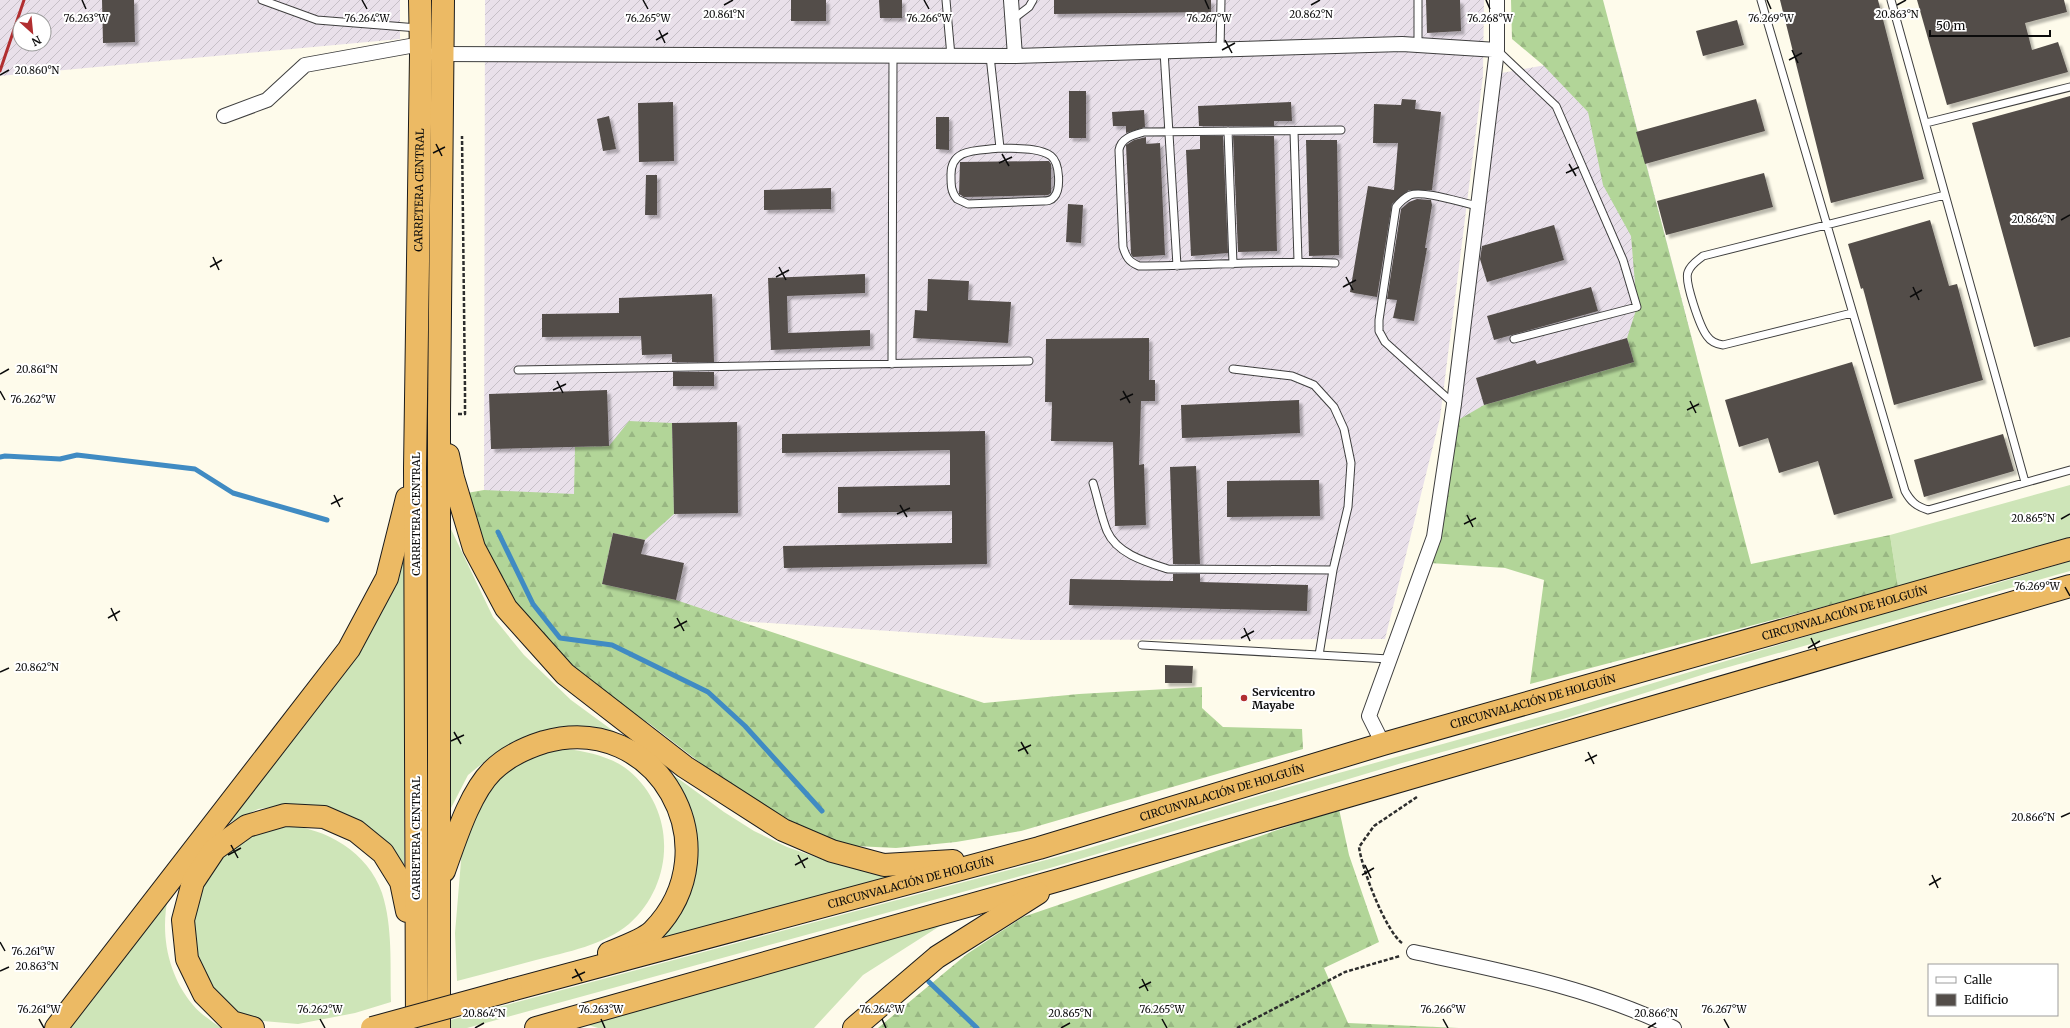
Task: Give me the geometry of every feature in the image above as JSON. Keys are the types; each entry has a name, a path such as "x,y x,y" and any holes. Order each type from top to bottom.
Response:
{"highway":[{"name":"CARRETERA CENTRAL","path":"417,1028 415,468 421,42 420,0"},
{"name":"CARRETERA CENTRAL","path":"439,1028 440,414 443,0"},
{"path":"440,414 453,478 474,548 506,608 565,674 685,767 783,830 832,851 884,865 942,862 1039,848"},
{"path":"56,1028 349,649 387,578 415,468"},
{"name":"CIRCUNVALACIÓN DE HOLGUÍN","path":"372,1028 1039,848 1383,744 2070,549"},
{"path":"536,1028 1059,880 2070,586"},
{"path":"439,884 470,804 492,771 524,748 562,737 601,740 633,753 660,775 678,805 687,838 685,873 673,905 652,932 621,948 511,990"},
{"path":"253,1028 232,1022 204,994 187,959 183,920 193,882 215,849 247,826 285,815 324,817 356,831 383,853 401,882 416,955"},
{"path":"854,1028 937,957 1059,880"}],"street":[{"path":"1011,0 1015,56"},
{"path":"1383,744 1369,716 1434,537 1454,404 1497,50 1497,0"},
{"path":"224,116 267,100 305,64 421,42 443,53 596,56 1015,56 1418,45 1497,50"},
{"path":"1414,952 1542,980 1640,1012 1674,1028"}],"lane":[{"path":"262,0 317,20 421,42"},
{"path":"946,0 951,56"},
{"path":"1012,20 1029,7 1033,0"},
{"path":"1220,50 1222,0"},
{"path":"1418,0 1418,45"},
{"path":"1761,0 1904,491 1914,504 1928,510 2070,470"},
{"path":"1891,0 2025,482"},
{"path":"1497,50 1556,106 1622,260 1637,307 1514,339"},
{"path":"1164,51 1177,266"},
{"path":"892,364 893,56"},
{"path":"990,56 1000,148"},
{"path":"1926,123 2070,87"},
{"path":"1335,263 1298,261 1177,266 1140,266 1133,264 1125,256 1123,247 1120,145 1133,135 1144,132 1168,133 1341,130"},
{"path":"1294,131 1298,261"},
{"path":"1228,132 1233,264"},
{"path":"1000,148 1040,151 1052,156 1057,167 1058,188 1054,197 1043,201 975,204 968,204 956,199 951,187 951,166 956,157 969,152 1000,148"},
{"path":"1454,404 1385,342 1378,331 1378,320 1396,207 1402,200 1411,195 1422,194 1478,206"},
{"path":"1852,313 1723,345 1715,343 1708,338 1703,329 1687,282 1687,272 1703,256 1946,195"},
{"path":"518,370 1030,361"},
{"path":"1233,369 1292,376 1314,385 1334,407 1344,429 1351,463 1348,507 1333,570 1319,655"},
{"path":"1093,484 1108,532 1124,551 1146,562 1168,569 1333,570"},
{"path":"1142,645 1389,659"}],"path":[{"path":"440,414 465,414 462,131"},
{"path":"1414,952 1398,940 1390,929 1365,872 1361,861 1359,847 1374,826 1418,796"},
{"path":"1237,1028 1345,972 1414,952"}],"shaded area":[{"path":"0,0 400,0 400,39 0,76"},
{"path":"485,0 1484,0 1483,75 1440,418 1385,639 1027,640 557,609 484,514"},
{"path":"1617,52 1697,358 1453,423 1496,74"}],"green space":[{"path":"1511,0 1603,0 1751,564 1890,535 1898,587 1530,684 1544,580 1505,568 1430,563 1453,423 1484,405 1634,362 1627,338 1637,307 1631,236 1603,185 1588,112 1543,65 1512,39"},
{"path":"629,421 672,423 674,514 645,540 613,533 602,584 676,600 984,703 1079,694 1202,687 1202,708 1223,727 1302,729 1303,749 1021,831 956,842 896,848 855,846 825,838 802,828 720,778 650,724 616,702 579,674 512,606 483,552 467,493 484,490 574,494 575,447 609,446"},
{"path":"2070,485 2070,541 1898,587 1890,535"},
{"path":"404,519 404,883 390,860 281,806 258,809 220,827 350,650"},
{"path":"448,523 493,617 524,655 571,700 724,812 754,831 787,847 827,861 847,866 913,874 643,947 674,906 676,799 581,730 540,731 515,741 494,754 468,775 450,810"},
{"path":"2070,561 2070,571 1711,672 1563,719 1402,763 1050,868 467,1028 421,1028 1083,850 1278,790 1568,709 1880,614 1965,593"},
{"path":"566,749 590,753 607,758 622,765 644,786 655,805 662,825 664,847 662,868 655,888 644,907 629,924 597,943 457,981 455,933 462,849 486,790 513,766 547,751"},
{"path":"1339,809 1349,855 1379,942 1324,968 1348,1023 1459,1028 878,1028 967,954 1023,917"},
{"path":"285,825 315,831 344,845 356,854 375,878 382,893 388,919 391,1002 355,1013 298,1024 251,1020 229,1008 213,993 191,958 197,883 244,836"},
{"path":"168,897 165,926 166,940 168,954 177,981 193,1005 221,1028 58,1028"},
{"path":"943,924 863,975 814,1028 598,1028 575,1021"}],"building":[{"path":"102,0 134,0 135,42 103,43"},
{"path":"791,0 826,0 826,21 791,21"},
{"path":"879,0 902,0 902,18 880,18"},
{"path":"1054,0 1211,0 1211,12 1054,14"},
{"path":"1426,0 1460,0 1461,31 1427,33"},
{"path":"1780,0 1878,0 1924,179 1831,203"},
{"path":"1917,0 2064,0 2067,12 2025,23 2032,50 2058,42 2068,72 1947,105"},
{"path":"1737,20 1744,45 1703,56 1696,31"},
{"path":"1069,91 1086,91 1086,138 1069,138"},
{"path":"2070,96 2070,337 2034,347 1972,123"},
{"path":"1402,99 1416,100 1415,109 1441,112 1432,190 1409,190 1392,204 1377,297 1350,292 1368,186 1394,190 1398,143 1373,143 1374,104 1401,105"},
{"path":"1756,99 1765,131 1645,164 1636,132"},
{"path":"673,102 674,161 639,162 638,103"},
{"path":"1291,102 1292,121 1274,121 1274,126 1199,126 1198,106"},
{"path":"1144,110 1145,127 1126,133 1126,126 1113,126 1112,112"},
{"path":"609,116 616,149 603,151 597,119"},
{"path":"936,117 949,117 949,150 936,149"},
{"path":"1200,136 1223,136 1228,253 1191,256 1186,150 1200,149"},
{"path":"1233,136 1274,136 1277,251 1238,252"},
{"path":"1146,137 1146,144 1160,143 1165,255 1133,257 1131,254 1126,145 1134,140"},
{"path":"1306,140 1337,140 1339,255 1309,256"},
{"path":"1049,161 1051,164 1051,193 1048,195 964,197 959,194 960,162"},
{"path":"1764,173 1773,207 1666,235 1657,201"},
{"path":"646,175 657,175 657,215 645,215"},
{"path":"831,188 831,209 764,210 764,190"},
{"path":"1417,199 1431,200 1432,205 1425,248 1427,248 1414,321 1393,318 1397,300 1387,299 1401,209 1409,202"},
{"path":"1068,204 1083,205 1081,243 1066,242"},
{"path":"1930,220 1949,286 1957,284 1983,380 1894,405 1863,288 1861,289 1848,244"},
{"path":"1554,225 1564,260 1487,282 1480,259 1482,246"},
{"path":"865,274 865,293 787,296 788,333 870,330 870,346 771,350 768,278"},
{"path":"928,279 969,281 968,300 1011,302 1008,343 913,338 915,310 927,311"},
{"path":"1591,287 1598,311 1494,340 1487,316"},
{"path":"712,294 714,362 672,362 672,354 642,355 641,336 542,337 542,314 619,313 619,298"},
{"path":"1149,338 1149,380 1155,380 1155,401 1141,401 1139,465 1144,464 1146,525 1115,526 1113,442 1051,441 1052,402 1045,402 1046,339"},
{"path":"1627,338 1634,362 1484,405 1476,378 1535,360 1537,364"},
{"path":"1852,362 1893,498 1834,515 1818,461 1779,473 1768,438 1739,447 1725,400"},
{"path":"673,372 714,372 714,386 673,386"},
{"path":"607,390 609,446 491,449 489,394"},
{"path":"1299,400 1300,433 1182,438 1181,405"},
{"path":"737,422 738,513 674,514 672,423"},
{"path":"985,431 987,564 784,568 783,546 952,543 952,511 838,513 838,487 950,485 950,450 782,453 782,434"},
{"path":"2003,434 2014,471 1924,497 1914,460"},
{"path":"1196,466 1200,564 1173,564 1170,467"},
{"path":"1319,480 1320,516 1227,517 1227,481"},
{"path":"613,533 645,540 641,554 684,563 676,600 602,584"},
{"path":"1173,574 1200,574 1200,582 1308,585 1307,611 1069,605 1070,579 1173,581"},
{"path":"1165,665 1193,666 1192,683 1165,683"}],"waterway":[{"path":"0,457 60,459 77,455 195,469 233,493 327,520"},
{"path":"498,532 533,604 560,638 612,645 708,692 745,726 822,811"},
{"path":"929,982 977,1028"}],"railway":[{"path":"0,71 24,0"}],"place":[{"name":"Servicentro Mayabe","path":"1244,698"}]}
